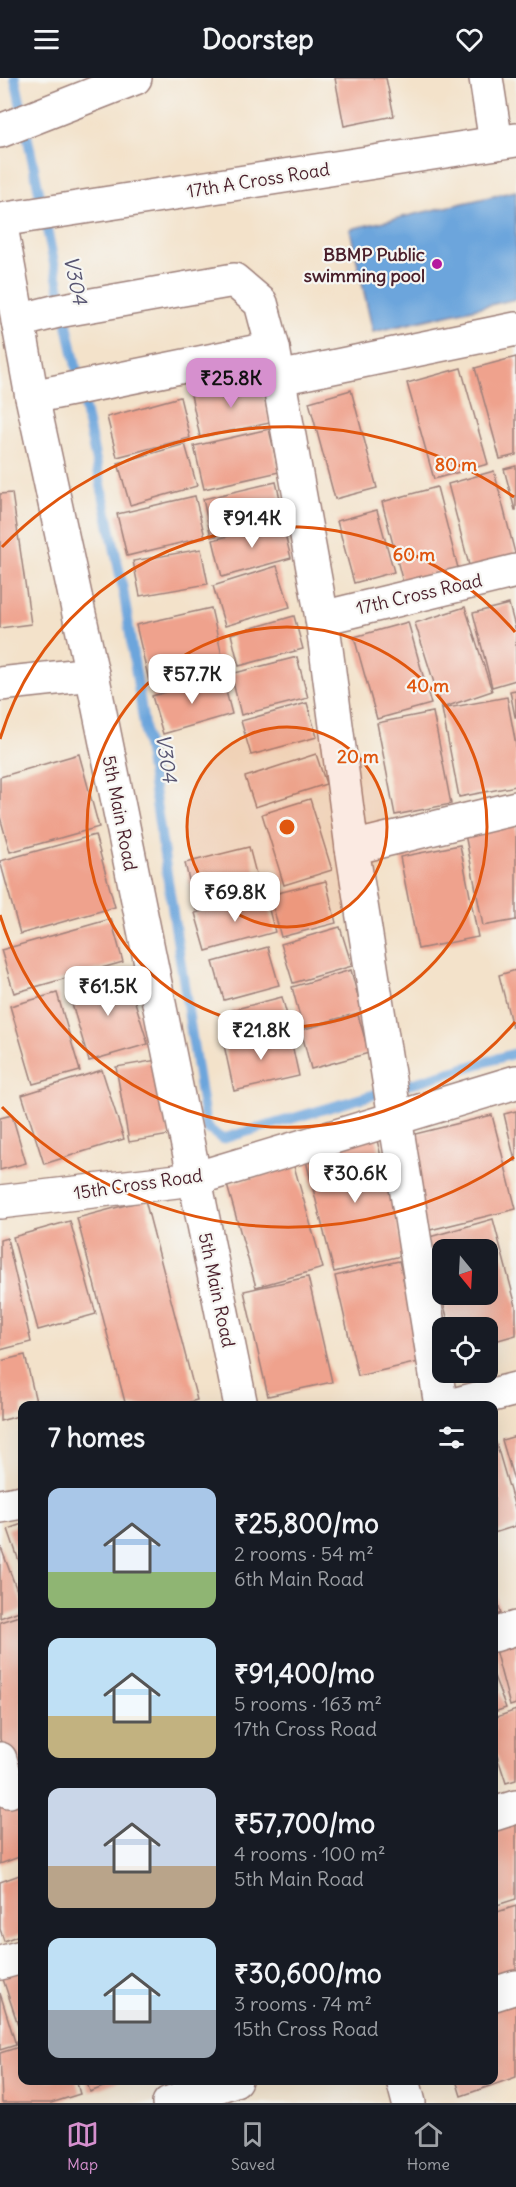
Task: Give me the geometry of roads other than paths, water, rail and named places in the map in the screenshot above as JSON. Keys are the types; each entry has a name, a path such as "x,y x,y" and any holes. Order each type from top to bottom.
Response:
{"street":[{"path":"0,131 135,78"},
{"path":"486,78 506,141"},
{"name":"17th A Cross Road","path":"0,221 506,141"},
{"name":"5th Main Road","path":"0,221 32,396 92,674 240,1401"},
{"path":"18,321 58,311 234,280 261,303 276,363 322,618 352,848 440,1401"},
{"path":"32,396 516,329"},
{"name":"17th Cross Road","path":"322,618 516,571"},
{"path":"0,684 92,674"},
{"path":"352,848 516,808"},
{"name":"15th Cross Road","path":"0,1202 194,1179 516,1082"},
{"path":"469,1401 516,1389"},
{"path":"0,1506 18,1503"},
{"path":"498,1634 516,1628"},
{"path":"0,1759 10,1790"},
{"path":"498,1813 516,1807"},
{"path":"0,1963 18,1957"},
{"path":"498,1993 516,1987"},
{"path":"169,2103 221,2085"},
{"path":"404,2085 409,2103"}],"water":[{"name":"BBMP Public swimming pool","path":"516,191 516,299 373,332 350,229"}],"waterway":[{"name":"V304","path":"15,78 123,589 206,1127 222,1139 516,1053"}],"place":[{"name":"BBMP Public swimming pool","path":"437,264"}]}
